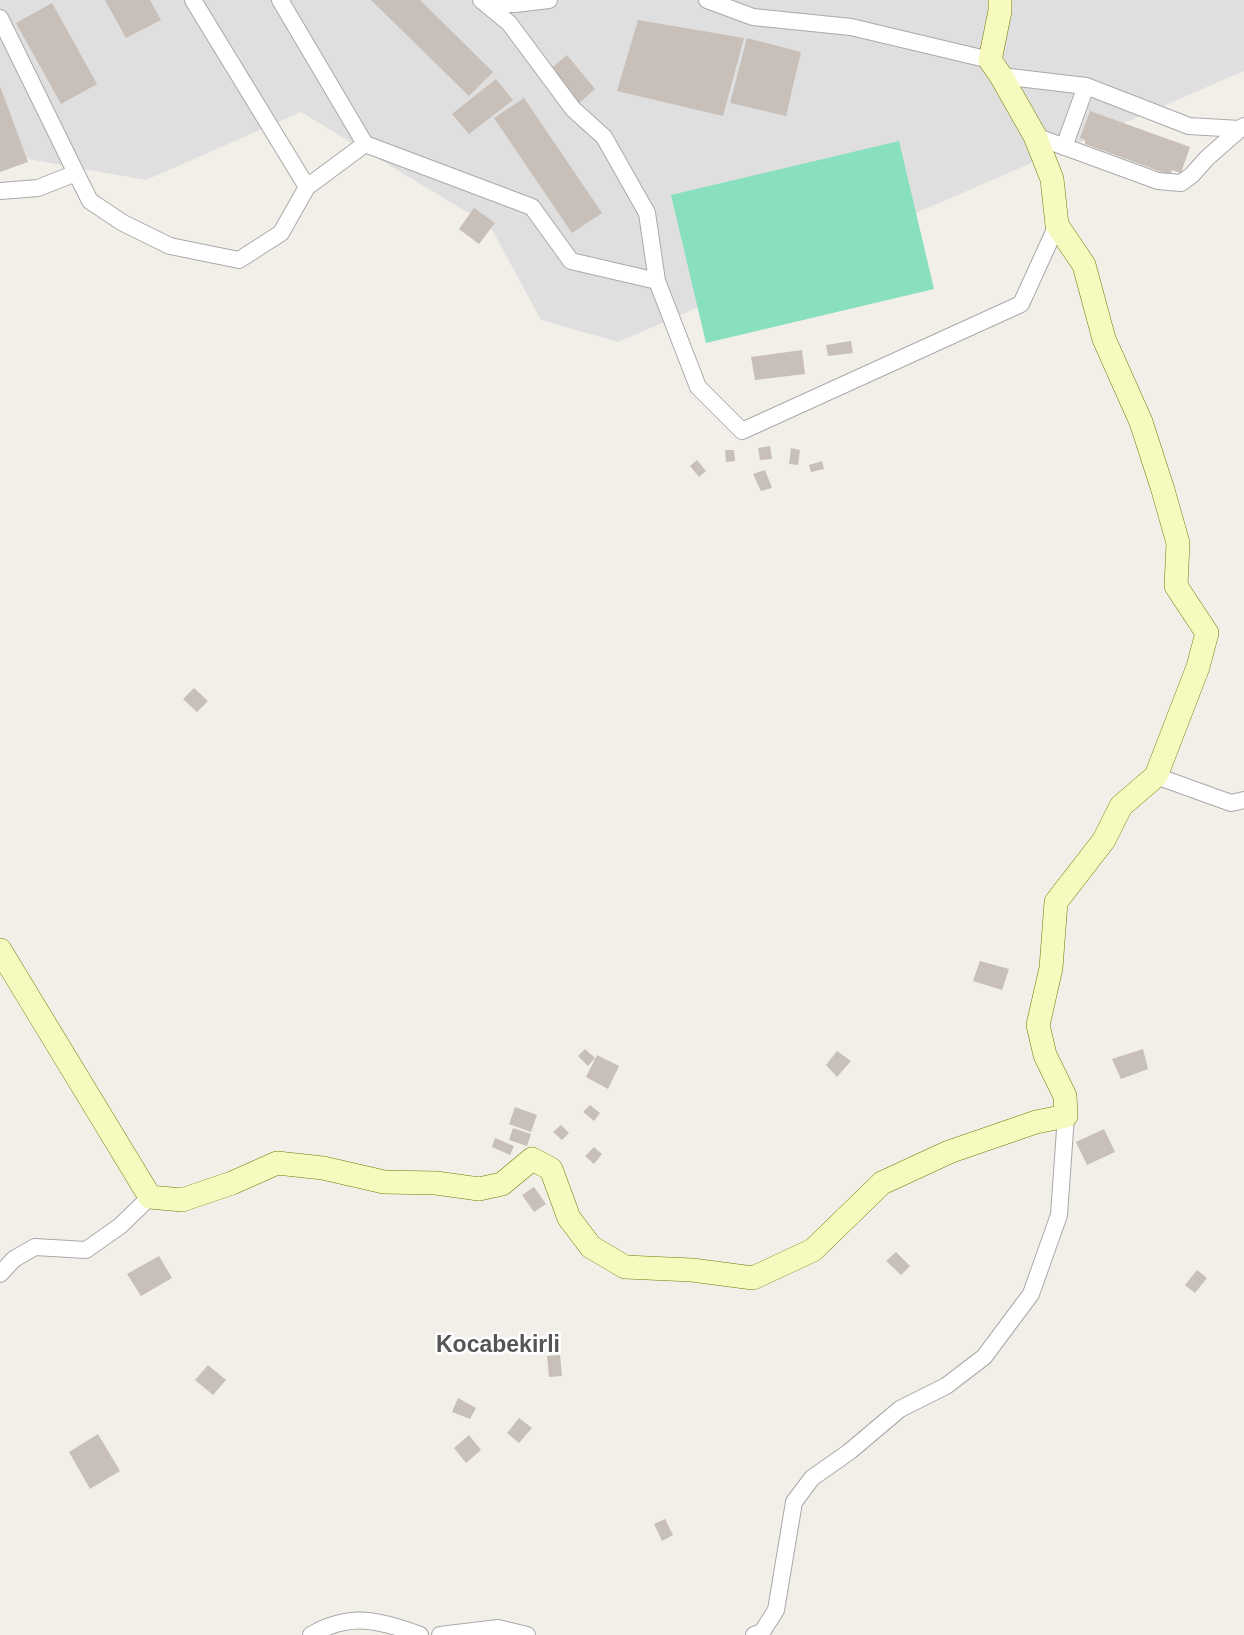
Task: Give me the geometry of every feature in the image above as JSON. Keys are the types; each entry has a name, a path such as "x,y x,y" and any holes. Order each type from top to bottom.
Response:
{"street":[{"path":"193,0 307,187"},
{"path":"280,0 365,144 532,207 570,261 657,281"},
{"path":"484,2 515,4 549,0"},
{"path":"707,0 753,17 851,27 996,68 1086,86 1189,126 1242,127"},
{"path":"754,1635 762,1632 776,1610 794,1502 812,1478 849,1452 900,1409 946,1386 984,1357 1031,1294 1059,1214 1066,1116 1065,1096 1045,1055 1038,1025 1051,968 1056,902 1104,839 1121,806 1156,776 1198,667 1207,633 1176,586 1178,543 1163,489 1141,422 1104,339 1084,265 1057,225 1052,179 1035,136 996,68 1000,0"},
{"path":"484,2 509,23 573,108 604,137 647,213 657,281 698,387 742,431 1021,304 1057,225"},
{"path":"0,18 90,201 123,223 170,246 239,260 281,233 307,187 365,144"},
{"path":"1064,147 1086,86"},
{"path":"1035,136 1158,181 1181,183 1242,127"},
{"path":"0,191 38,188 76,173"},
{"path":"1156,776 1231,803 1244,800"},
{"path":"0,950 149,1197"},
{"path":"149,1197 182,1200 232,1183 277,1163 323,1168 384,1182 436,1183 479,1189 502,1184 532,1159 551,1169 569,1217 591,1247 625,1267 692,1270 753,1278 813,1250 881,1183 949,1152 1036,1122 1066,1116"},
{"path":"0,1274 14,1259 35,1247 86,1250 120,1226 149,1197"},
{"path":"311,1635 328,1625 362,1620 391,1624 420,1635"},
{"path":"440,1635 498,1628 527,1635"}],"shaded area":[{"path":"0,0 1244,0 1244,71 618,342 541,320 490,226 301,112 146,180 0,154"}],"green space":[{"path":"899,141 934,289 706,343 671,195"}],"building":[{"path":"105,0 150,0 161,20 126,38"},
{"path":"371,0 420,0 493,72 469,96"},
{"path":"52,3 97,84 61,104 16,23"},
{"path":"638,20 744,38 723,116 617,91"},
{"path":"747,38 801,52 786,116 730,103"},
{"path":"567,55 595,89 577,105 548,71"},
{"path":"496,79 513,100 469,134 452,114"},
{"path":"0,86 28,162 0,172"},
{"path":"524,98 602,213 572,233 494,118"},
{"path":"1090,111 1190,147 1181,173 1172,170 1170,175 1085,144 1085,140 1080,138"},
{"path":"474,208 495,223 479,244 459,229"},
{"path":"851,341 853,353 828,356 826,345"},
{"path":"802,350 805,374 755,380 751,357"},
{"path":"770,446 772,459 760,460 758,448"},
{"path":"791,448 800,450 798,465 789,464"},
{"path":"725,450 734,450 735,461 726,462"},
{"path":"697,460 706,471 699,477 690,466"},
{"path":"822,461 824,469 811,472 809,465"},
{"path":"765,470 772,488 761,491 753,474"},
{"path":"194,688 208,701 197,712 183,699"},
{"path":"980,961 1009,969 1002,990 973,981"},
{"path":"585,1049 595,1058 588,1066 578,1056"},
{"path":"1143,1049 1148,1069 1121,1079 1112,1059"},
{"path":"837,1051 851,1061 837,1077 826,1065"},
{"path":"597,1055 619,1066 608,1089 586,1077"},
{"path":"590,1105 600,1113 594,1121 583,1112"},
{"path":"515,1107 537,1115 531,1132 509,1124"},
{"path":"561,1125 569,1133 562,1140 553,1132"},
{"path":"513,1128 531,1134 527,1146 509,1140"},
{"path":"1104,1129 1115,1152 1087,1165 1076,1142"},
{"path":"495,1138 514,1146 510,1155 492,1147"},
{"path":"594,1147 602,1154 594,1164 585,1156"},
{"path":"534,1187 546,1204 534,1212 522,1195"},
{"path":"896,1252 910,1266 901,1275 886,1261"},
{"path":"159,1256 172,1278 141,1296 127,1274"},
{"path":"1197,1270 1207,1278 1195,1293 1185,1285"},
{"path":"560,1355 562,1376 549,1377 547,1356"},
{"path":"208,1365 226,1380 213,1395 195,1380"},
{"path":"458,1398 476,1408 470,1419 452,1412"},
{"path":"519,1418 532,1428 519,1443 507,1433"},
{"path":"98,1434 120,1471 90,1489 69,1452"},
{"path":"469,1435 481,1450 466,1463 454,1448"},
{"path":"665,1519 673,1535 662,1541 654,1524"}],"district":[{"name":"Kocabekirli","path":"498,1346"}]}
